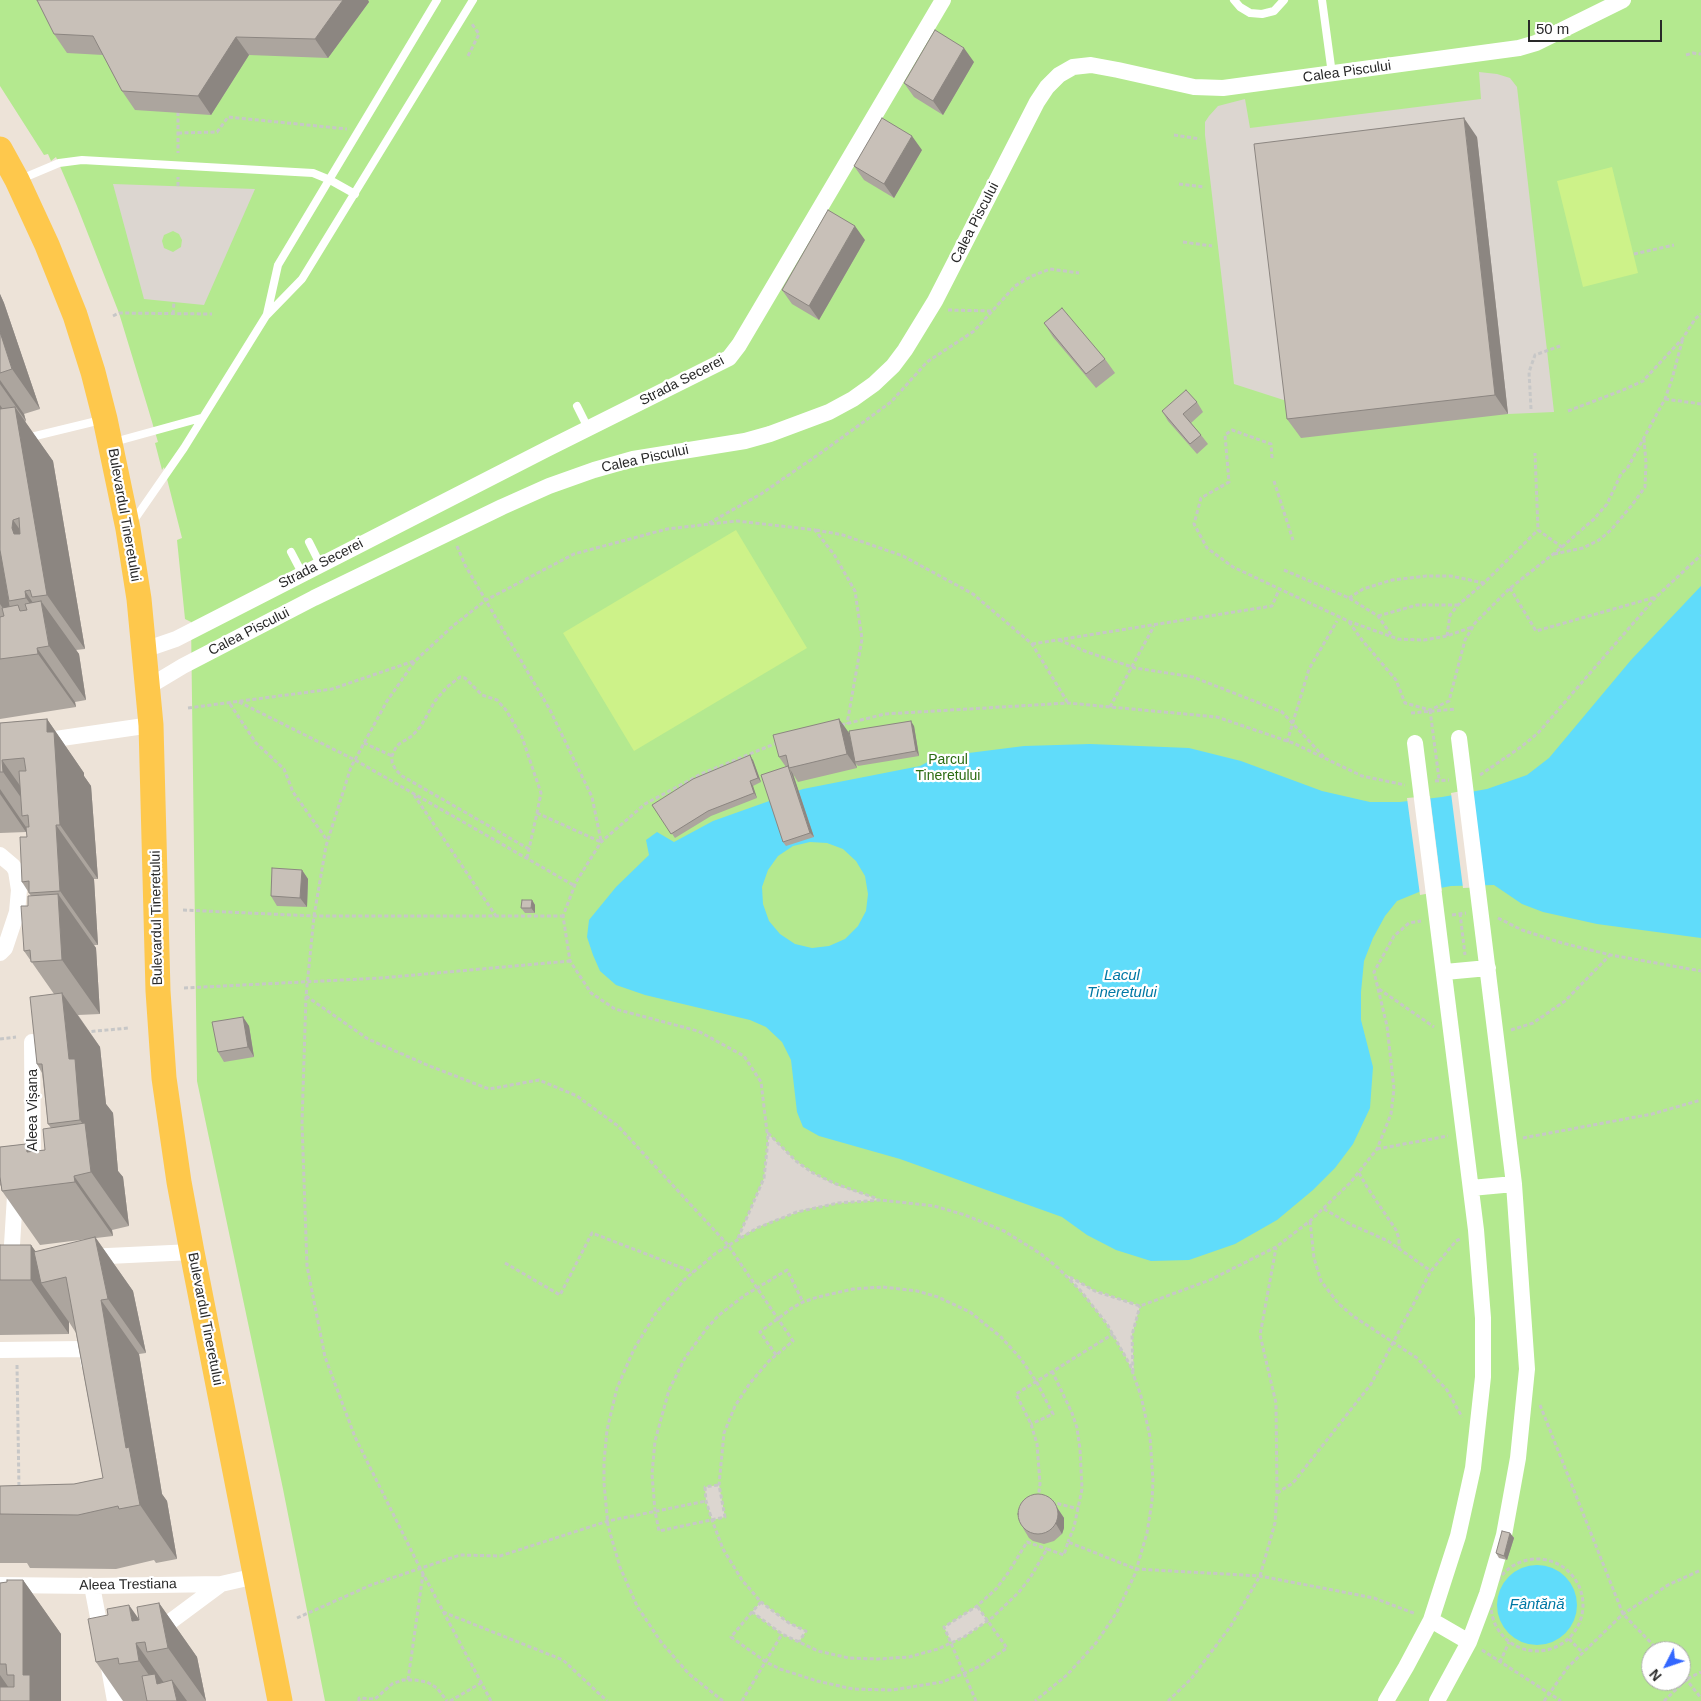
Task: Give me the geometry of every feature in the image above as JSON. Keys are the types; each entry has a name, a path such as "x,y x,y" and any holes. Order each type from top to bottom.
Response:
{"main road":[{"name":"Bulevardul Tineretului","path":"0,149 48,245 75,315 93,372 111,443 128,530 139,599 151,726 158,991 164,1078 179,1182 192,1252 280,1701"}],"street":[{"name":"Strada Secerei","path":"144,650 176,639 339,554 721,363 735,352 943,0"},
{"name":"Calea Piscului","path":"148,687 183,666 276,617 541,489 594,470 651,456 744,441 792,427 829,412 853,399 893,366 905,350 930,309 1037,102 1047,87 1059,75 1073,68 1092,65 1194,87 1223,88 1519,48 1536,43 1623,0"},
{"path":"339,554 352,580"},
{"name":"Strada Secerei","path":"264,593 276,617"},
{"path":"2,749 151,726"},
{"path":"1437,1701 1469,1642 1487,1594 1504,1535 1518,1458 1527,1369 1514,1184 1459,738"},
{"path":"1386,1701 1431,1620 1458,1536 1478,1431 1483,1377 1483,1318 1476,1230 1415,743"},
{"path":"0,855 16,871 19,890 17,912 4,948 0,953"},
{"path":"1444,966 1467,970 1488,968"},
{"name":"Aleea Vișana","path":"6,1261 15,1196 18,1188 30,1176 33,1168 26,1039"},
{"path":"1471,1188 1514,1184"},
{"path":"71,1258 192,1252"},
{"path":"6,1261 31,1260"},
{"path":"0,1350 85,1350 88,1354 93,1384"},
{"name":"Aleea Trestiana","path":"0,1585 221,1584 256,1576"},
{"path":"146,1640 221,1584"},
{"path":"92,1586 115,1701"},
{"path":"1431,1620 1469,1642"},
{"path":"109,1668 124,1657"}],"lane":[{"path":"266,316 278,265 438,0"},
{"path":"128,530 184,448 266,316 302,279 473,0"},
{"path":"1234,0 1240,8 1250,13 1262,14 1274,11 1284,0"},
{"path":"1322,0 1332,74"},
{"path":"17,180 59,163 72,161 313,173 355,194"},
{"path":"577,406 588,428"},
{"path":"111,443 201,418"},
{"path":"18,440 105,419"},
{"path":"310,542 320,564"},
{"path":"291,552 302,573"}],"path":[{"path":"464,15 479,34 468,56"},
{"path":"1686,55 1693,52 1701,54"},
{"path":"178,112 179,166"},
{"path":"178,133 217,132 228,117 360,131"},
{"path":"1174,135 1200,138"},
{"path":"1179,184 1205,187"},
{"path":"1183,242 1212,246"},
{"path":"1634,254 1674,244"},
{"path":"706,524 761,494 890,402 927,362 974,331 1015,286 1032,276 1050,269 1079,273"},
{"path":"173,314 174,302"},
{"path":"930,309 992,311"},
{"path":"112,316 119,313 212,314"},
{"path":"1568,411 1644,381 1683,338 1701,314"},
{"path":"1348,621 1396,680 1406,703 1430,710 1448,701 1465,640 1472,627 1510,588 1562,547 1594,519 1607,504 1621,474 1628,467 1665,399 1683,338"},
{"path":"1531,409 1528,372 1535,355 1560,346"},
{"path":"1665,399 1701,404"},
{"path":"1272,458 1270,444 1232,430 1225,435 1229,482 1201,498 1194,524 1207,548 1233,567 1348,621 1398,639 1424,640 1447,636 1472,627"},
{"path":"1553,554 1583,548 1599,540 1611,530 1632,505 1645,487 1644,438"},
{"path":"1447,636 1450,615 1458,605 1484,584 1538,530 1535,454"},
{"path":"1274,481 1293,540"},
{"path":"491,1701 420,1568 355,1437 325,1357 307,1266 302,1123 306,996 314,916 328,840 351,767 387,701 415,661 454,625 486,600 574,554 667,529 737,521 842,535 903,556 973,594 1032,644 1068,703"},
{"path":"815,530 835,556 856,591 862,639 847,724"},
{"path":"1538,530 1562,547"},
{"path":"450,532 465,565 550,710 592,797 601,842"},
{"path":"1479,775 1501,762 1538,733 1656,596 1701,555"},
{"path":"1284,570 1349,598 1378,616 1392,637"},
{"path":"1349,598 1363,589 1392,580 1426,576 1451,576 1484,584"},
{"path":"1510,588 1536,631 1656,596"},
{"path":"1032,644 1272,606 1278,592"},
{"path":"1378,616 1417,605 1458,605"},
{"path":"1287,742 1294,725 1309,669 1337,621"},
{"path":"1110,707 1154,625"},
{"path":"1058,640 1132,667 1193,677 1282,712 1327,760"},
{"path":"188,708 230,704 332,689 415,661"},
{"path":"526,858 529,849 537,812 540,793 522,737 506,710 497,700 482,695 465,678 460,677 435,700 421,726 412,736 399,744 395,749 392,763 402,776 529,849"},
{"path":"239,702 355,760 575,886"},
{"path":"838,726 885,714 1068,703 1217,717 1287,742 1362,776 1406,784"},
{"path":"230,704 256,743 284,769 293,792 328,840"},
{"path":"1411,713 1456,709"},
{"path":"1430,710 1439,779"},
{"path":"738,1238 764,1178 768,1140 761,1082 744,1056 698,1031 615,1009 591,993 570,961 563,916 575,886 601,842 645,804 702,774 782,740"},
{"path":"364,743 392,756"},
{"path":"1433,782 1452,779"},
{"path":"412,793 497,916"},
{"path":"537,812 601,842"},
{"path":"183,910 314,916 563,916"},
{"path":"1460,913 1467,970"},
{"path":"1443,916 1468,913"},
{"path":"1491,915 1522,930 1562,943 1610,955 1701,971"},
{"path":"1065,1274 1095,1291 1140,1306 1210,1280 1276,1247 1324,1209 1359,1173 1377,1149 1391,1114 1394,1089 1388,1026 1374,972 1394,936 1409,923 1426,920"},
{"path":"1496,1034 1533,1023 1564,1001 1610,955"},
{"path":"184,988 308,980 381,978 570,961"},
{"path":"1378,989 1453,1040"},
{"path":"306,996 368,1039 489,1089 539,1080 577,1096 618,1126 728,1245 757,1288 778,1318 793,1341 776,1355 750,1383 736,1406 724,1433 719,1485 724,1517 659,1531 654,1511 652,1474 655,1442 663,1408 675,1377 685,1358 707,1328 733,1304 757,1288 787,1270 803,1302"},
{"path":"80,1032 129,1028"},
{"path":"0,1039 26,1039"},
{"path":"1508,1141 1652,1114 1701,1100"},
{"path":"767,1133 796,1161 813,1173 836,1184 881,1200"},
{"path":"1377,1149 1464,1133"},
{"path":"1359,1173 1366,1187 1396,1230 1399,1239 1399,1249"},
{"path":"723,1701 705,1688 674,1658 648,1624 632,1596 613,1546 604,1489 604,1456 609,1420 621,1378 634,1349 653,1317 669,1296 693,1272 738,1238 767,1223 807,1209 838,1203 881,1200 913,1202 934,1206 975,1218 1023,1242 1065,1274 1091,1302 1113,1334 1134,1375 1146,1416 1153,1475 1148,1528 1136,1569 1116,1612 1096,1643 1067,1675 1035,1701"},
{"path":"1324,1209 1350,1224 1388,1241 1431,1271"},
{"path":"1310,1221 1314,1258 1321,1281 1338,1303 1352,1316 1417,1358 1447,1390 1460,1415 1478,1431"},
{"path":"1277,1493 1293,1483 1371,1384 1431,1271 1456,1241 1476,1230"},
{"path":"505,1263 560,1295 592,1234 693,1272"},
{"path":"1168,1701 1191,1679 1225,1635 1260,1576 1275,1523 1277,1493 1276,1403 1260,1335 1276,1247"},
{"path":"776,1355 760,1332 803,1302 832,1293 869,1288 901,1288 938,1297 962,1308 985,1323 1011,1348 1036,1381 1053,1414 1031,1424"},
{"path":"1134,1375 1132,1335 1140,1306"},
{"path":"1079,1509 1038,1499 1040,1484 1037,1444 1031,1424 1016,1394 1113,1334"},
{"path":"17,1350 20,1494"},
{"path":"1527,1369 1623,1614 1649,1641"},
{"path":"976,1701 944,1627 977,1606 996,1589 1027,1542 1064,1556 1079,1509 1082,1470 1077,1428 1066,1398 1052,1371"},
{"path":"719,1485 704,1487 706,1501 718,1537 742,1580 761,1602 789,1623 806,1631 799,1642"},
{"path":"298,1618 371,1585 460,1555 500,1556 608,1521 706,1501"},
{"path":"1068,1542 1136,1569 1260,1576 1374,1598 1431,1620"},
{"path":"752,1612 782,1634 833,1655 849,1658 878,1659 925,1654 964,1636 988,1621 1008,1604 1030,1578 1046,1549"},
{"path":"1535,1559 1549,1561 1562,1566 1573,1576 1580,1588 1583,1604 1576,1630 1569,1639 1560,1645 1540,1651 1524,1649 1509,1642 1499,1632 1493,1619 1491,1605 1493,1591 1499,1578 1509,1568 1521,1562 1535,1559"},
{"path":"1544,1701 1548,1692 1568,1667 1623,1614 1668,1585 1701,1570"},
{"path":"408,1680 423,1573"},
{"path":"761,1602 731,1637 766,1662 800,1677 853,1689 892,1690 942,1682 980,1666 1007,1648 977,1606"},
{"path":"443,1612 563,1660 607,1701"},
{"path":"742,1701 782,1634"},
{"path":"1569,1639 1582,1652"},
{"path":"1469,1642 1562,1701"},
{"path":"1500,1662 1509,1642"},
{"path":"359,1701 359,1698 375,1699 392,1684 408,1680 427,1682 437,1688 449,1701 481,1683"},
{"path":"1691,1684 1701,1698"},
{"path":"1664,1701 1674,1691"}],"green space":[{"name":"Parcul Tineretului","path":"0,0 1701,0 1701,1701 325,1701 283,1489 197,1081 191,622 185,619 177,540 182,538 164,467 162,470 155,443 158,442 119,313 56,157 51,161 48,154 44,155 0,86"},
{"path":"1612,167 1638,273 1583,287 1557,181"},
{"path":"736,530 807,648 634,751 563,633"}],"shaded area":[{"path":"1479,72 1510,78 1517,87 1554,412 1508,414 1296,404 1234,384 1205,135 1205,122 1209,116 1218,106 1245,99 1250,128 1481,99"},
{"path":"113,184 255,189 204,305 144,299","holes":["173,231 179,234 182,240 181,247 173,252 164,248 162,241 164,235"]},
{"path":"767,1133 796,1161 813,1173 836,1185 881,1200 838,1203 807,1209 767,1223 738,1238 764,1178 768,1141"},
{"path":"1065,1274 1095,1291 1140,1306 1132,1335 1134,1375 1107,1324"},
{"path":"719,1485 725,1517 712,1520 706,1501 705,1487"},
{"path":"761,1602 789,1623 806,1631 799,1642 782,1634 752,1612"},
{"path":"977,1606 988,1621 964,1637 951,1642 944,1627"}],"water":[{"name":"Lacul Tineretului","path":"1701,586 1701,938 1597,924 1543,912 1522,904 1494,885 1451,886 1419,892 1397,901 1385,916 1373,938 1364,961 1361,1020 1373,1067 1370,1108 1353,1144 1335,1168 1313,1190 1277,1220 1235,1244 1189,1260 1151,1261 1116,1250 1087,1235 1062,1217 900,1159 819,1136 803,1127 797,1112 791,1060 782,1042 766,1027 750,1020 645,995 616,985 600,971 587,937 589,920 616,887 649,855 646,840 657,832 674,842 713,821 803,789 920,766 937,757 1024,746 1090,744 1189,748 1241,761 1322,791 1370,802 1400,802 1487,789 1527,775 1549,758 1631,660","holes":["810,842 827,843 843,849 856,861 865,876 868,894 866,911 858,926 845,939 829,946 812,948 795,944 780,934 769,921 763,904 762,887 768,870 778,856 793,846"]},
{"name":"Fântănă","path":"1537,1565 1552,1568 1565,1577 1574,1590 1577,1605 1574,1620 1565,1633 1552,1642 1537,1645 1522,1642 1509,1633 1500,1620 1497,1605 1500,1590 1509,1577 1522,1568"}],"pier":[{"path":"1472,789 1485,887 1463,888 1451,793"},
{"path":"1430,796 1442,891 1420,895 1407,798"}],"building":[{"path":"37,0 343,0 315,39 236,37 198,96 122,91 93,36 54,34"},
{"path":"935,30 964,48 933,101 904,83"},
{"path":"882,118 912,136 884,184 854,166"},
{"path":"1464,118 1495,395 1287,419 1254,144"},
{"path":"828,210 855,226 809,306 782,290"},
{"path":"1062,308 1105,359 1086,374 1044,323"},
{"path":"0,332 12,369 0,373"},
{"path":"1186,390 1197,402 1183,414 1201,435 1190,444 1162,411"},
{"path":"15,407 47,595 32,597 30,590 25,591 26,598 9,601 0,550 0,409","holes":["19,518 20,534 14,534 12,528 13,520"]},
{"path":"41,601 49,646 37,648 38,654 0,659 0,617 4,616 2,608 18,605 20,611 27,610 25,604"},
{"path":"47,719 47,732 54,732 60,825 56,825 60,891 29,893 29,881 22,882 20,837 27,837 26,827 29,827 28,815 22,816 19,771 26,771 24,758 2,760 3,772 0,772 0,723"},
{"path":"839,719 847,754 789,768 786,755 779,757 773,735"},
{"path":"911,721 916,751 855,762 849,731"},
{"path":"750,755 758,778 750,781 754,793 708,811 671,834 652,805 693,779"},
{"path":"788,766 810,833 783,842 761,775"},
{"path":"272,868 302,870 300,898 271,896"},
{"path":"58,894 62,960 31,962 30,950 24,951 21,906 28,906 28,896"},
{"path":"522,900 532,900 531,908 521,908"},
{"path":"62,993 69,1059 75,1059 80,1120 48,1124 42,1064 37,1064 30,997"},
{"path":"243,1017 248,1047 218,1052 212,1022"},
{"path":"85,1123 91,1172 74,1176 75,1182 2,1191 0,1147 26,1144 27,1152 45,1150 43,1129"},
{"path":"95,1237 108,1299 101,1300 126,1448 129,1447 140,1505 119,1509 118,1506 78,1515 0,1514 0,1486 74,1484 103,1478 66,1277 41,1283 34,1252"},
{"path":"0,1245 31,1245 31,1280 0,1280"},
{"path":"1034,1494 1042,1494 1049,1497 1055,1503 1058,1514 1055,1525 1049,1531 1042,1534 1034,1534 1027,1531 1021,1525 1018,1518 1018,1510 1021,1503 1027,1497"},
{"path":"1502,1531 1510,1533 1504,1556 1496,1553"},
{"path":"7,1580 23,1580 23,1675 30,1675 30,1701 0,1701 0,1687 14,1687 14,1675 7,1675 6,1664 0,1664 0,1583 7,1582"},
{"path":"159,1603 168,1648 147,1652 145,1642 136,1643 139,1661 119,1664 118,1658 96,1662 88,1619 108,1615 107,1609 129,1605 132,1621 139,1620 137,1607"},
{"path":"155,1674 157,1684 172,1680 177,1701 147,1701 142,1676"}]}
